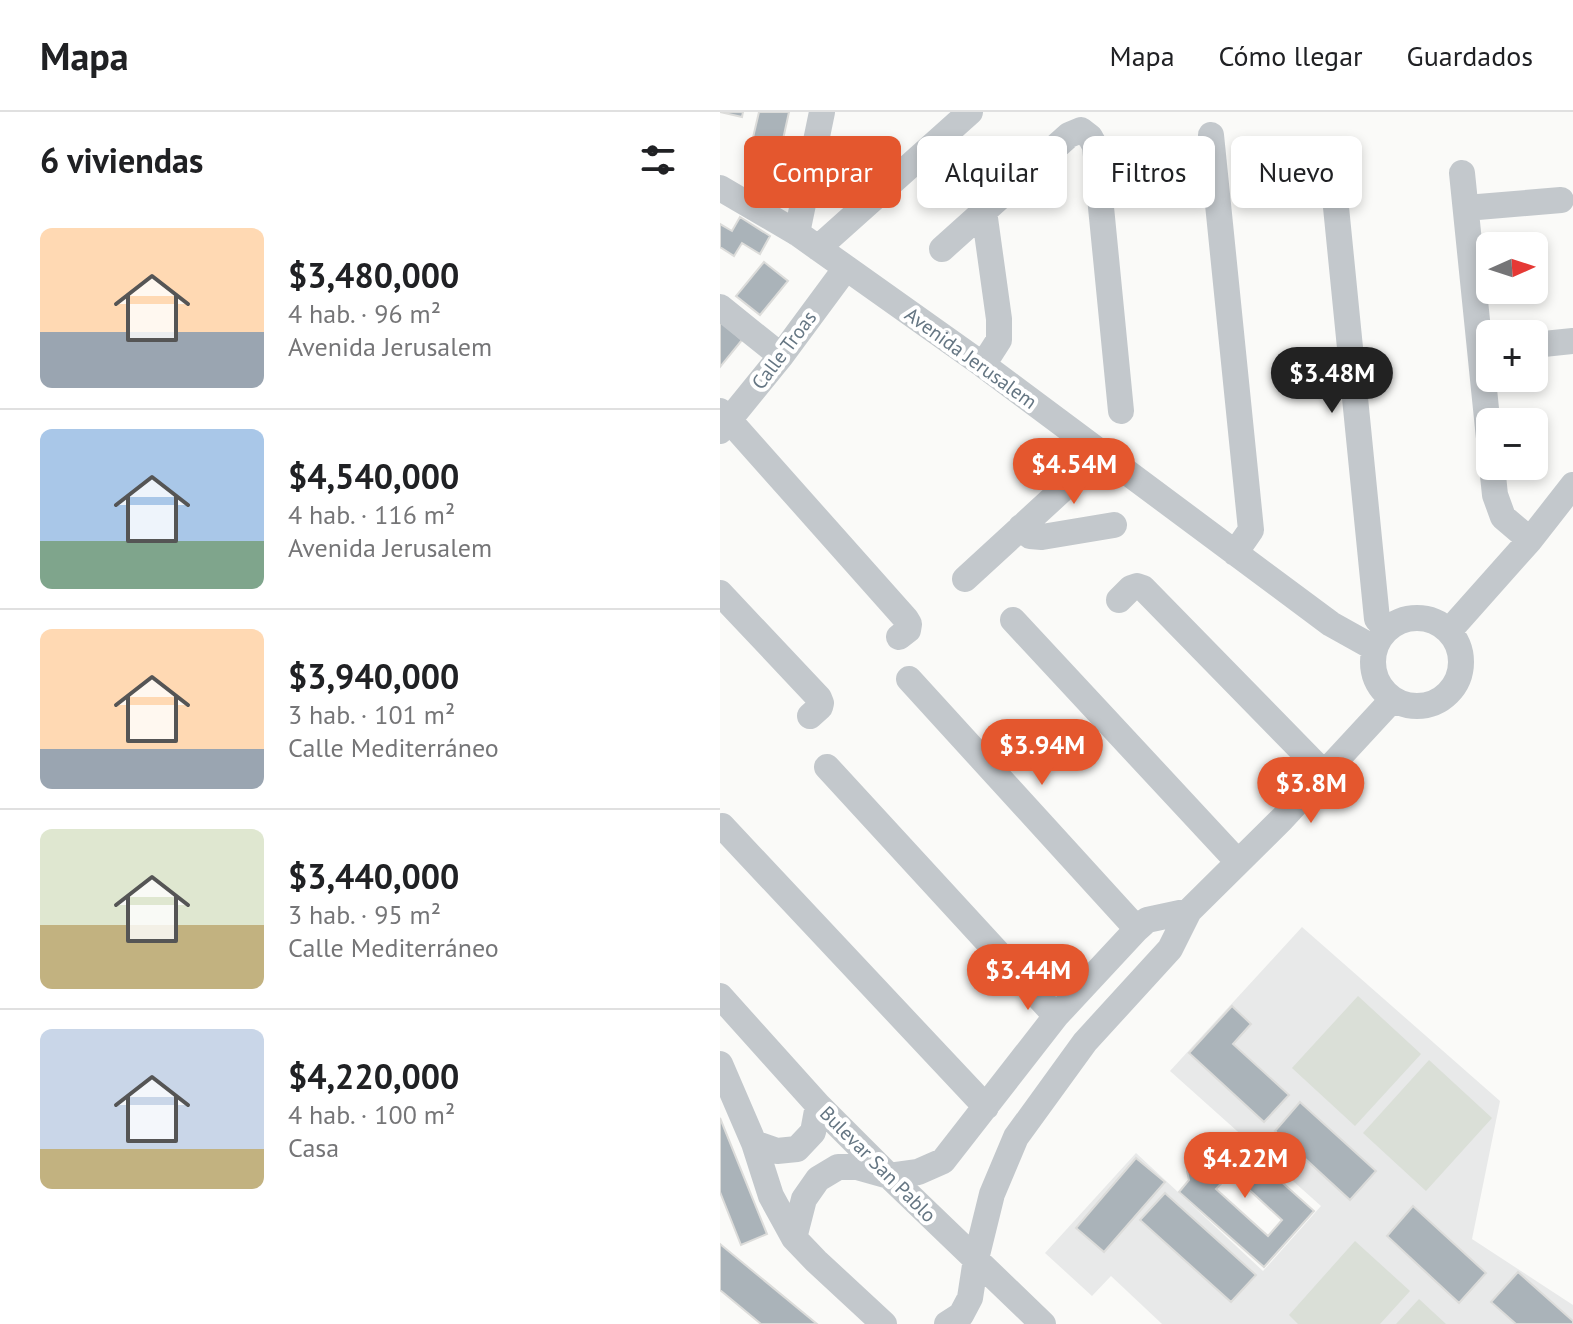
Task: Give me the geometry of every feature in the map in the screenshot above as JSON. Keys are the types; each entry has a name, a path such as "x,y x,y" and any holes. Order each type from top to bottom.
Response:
{"street":[{"path":"808,241 822,112"},
{"path":"808,241 970,112"},
{"path":"942,249 1069,135 1081,130 1090,137 1095,146 1121,411"},
{"path":"1211,135 1251,530 1235,553"},
{"path":"1462,173 1481,320"},
{"name":"Avenida Jerusalem","path":"720,188 808,241 983,365 1331,624 1380,639"},
{"path":"1466,208 1561,200"},
{"path":"1336,208 1380,639 1372,660 1373,671 1384,692 1403,704 1426,705 1447,695 1454,686 1461,664 1460,652 1449,631 1440,624 1430,619 1407,618 1380,639"},
{"path":"983,365 999,340 999,319 984,211"},
{"name":"Calle Troas","path":"723,421 781,356 846,268"},
{"path":"720,307 781,356"},
{"path":"1548,344 1573,341"},
{"path":"723,421 906,619 908,630 899,637"},
{"path":"965,579 1101,454"},
{"path":"1493,480 1503,517 1530,540"},
{"path":"1449,631 1530,540 1573,485"},
{"path":"1021,527 1030,536 1042,537 1114,525"},
{"path":"1119,600 1131,588 1143,588 1324,773"},
{"path":"720,593 819,698 820,707 810,716"},
{"path":"1013,620 1238,862"},
{"path":"909,679 1137,929"},
{"path":"947,1324 961,1315 970,1298 992,1194 1016,1137 1085,1042 1170,949 1189,911 1282,819 1393,699"},
{"path":"827,767 1056,1016"},
{"path":"722,826 986,1107"},
{"path":"794,1238 804,1199 818,1179 838,1167 857,1167 889,1176 918,1172 943,1161 1056,1016 1137,929 1147,920 1189,911"},
{"name":"Bulevar San Pablo","path":"720,996 818,1105 976,1259 1034,1322"},
{"path":"720,1064 754,1143 771,1196 794,1238 878,1322"},
{"path":"754,1143 777,1151 797,1149 813,1132 818,1105"}],"shaded area":[{"path":"1302,927 1500,1101 1472,1239 1573,1305 1573,1324 1162,1324 1111,1276 1092,1296 1045,1253 1136,1153 1263,1271 1321,1206 1170,1071"},
{"path":"1358,996 1421,1054 1355,1126 1292,1068"},
{"path":"1429,1060 1492,1118 1426,1191 1363,1133"},
{"path":"1355,1241 1410,1291 1380,1324 1298,1324 1289,1315"},
{"path":"1419,1299 1446,1324 1396,1324"}],"building":[{"path":"720,112 743,112 742,117"},
{"path":"759,112 789,112 784,136 753,136"},
{"path":"740,217 770,236 760,254 742,243 734,256 720,247 720,224 732,231"},
{"path":"764,262 788,281 760,315 736,296"},
{"path":"720,321 742,340 720,367"},
{"path":"1232,1006 1251,1024 1233,1044 1289,1095 1264,1122 1189,1053"},
{"path":"1300,1102 1376,1171 1350,1200 1275,1131"},
{"path":"720,1118 767,1234 741,1245 720,1192"},
{"path":"1230,1136 1314,1211 1264,1267 1179,1192 1189,1180 1189,1164 1203,1155 1212,1156","holes":["1231,1173 1282,1220 1268,1236 1216,1189"]},
{"path":"1136,1158 1165,1182 1104,1252 1076,1228"},
{"path":"1165,1193 1256,1275 1231,1302 1140,1220"},
{"path":"1413,1206 1486,1273 1459,1303 1387,1236"},
{"path":"720,1244 817,1324 761,1324 720,1290"},
{"path":"1518,1272 1573,1324 1516,1324 1491,1302"}]}
